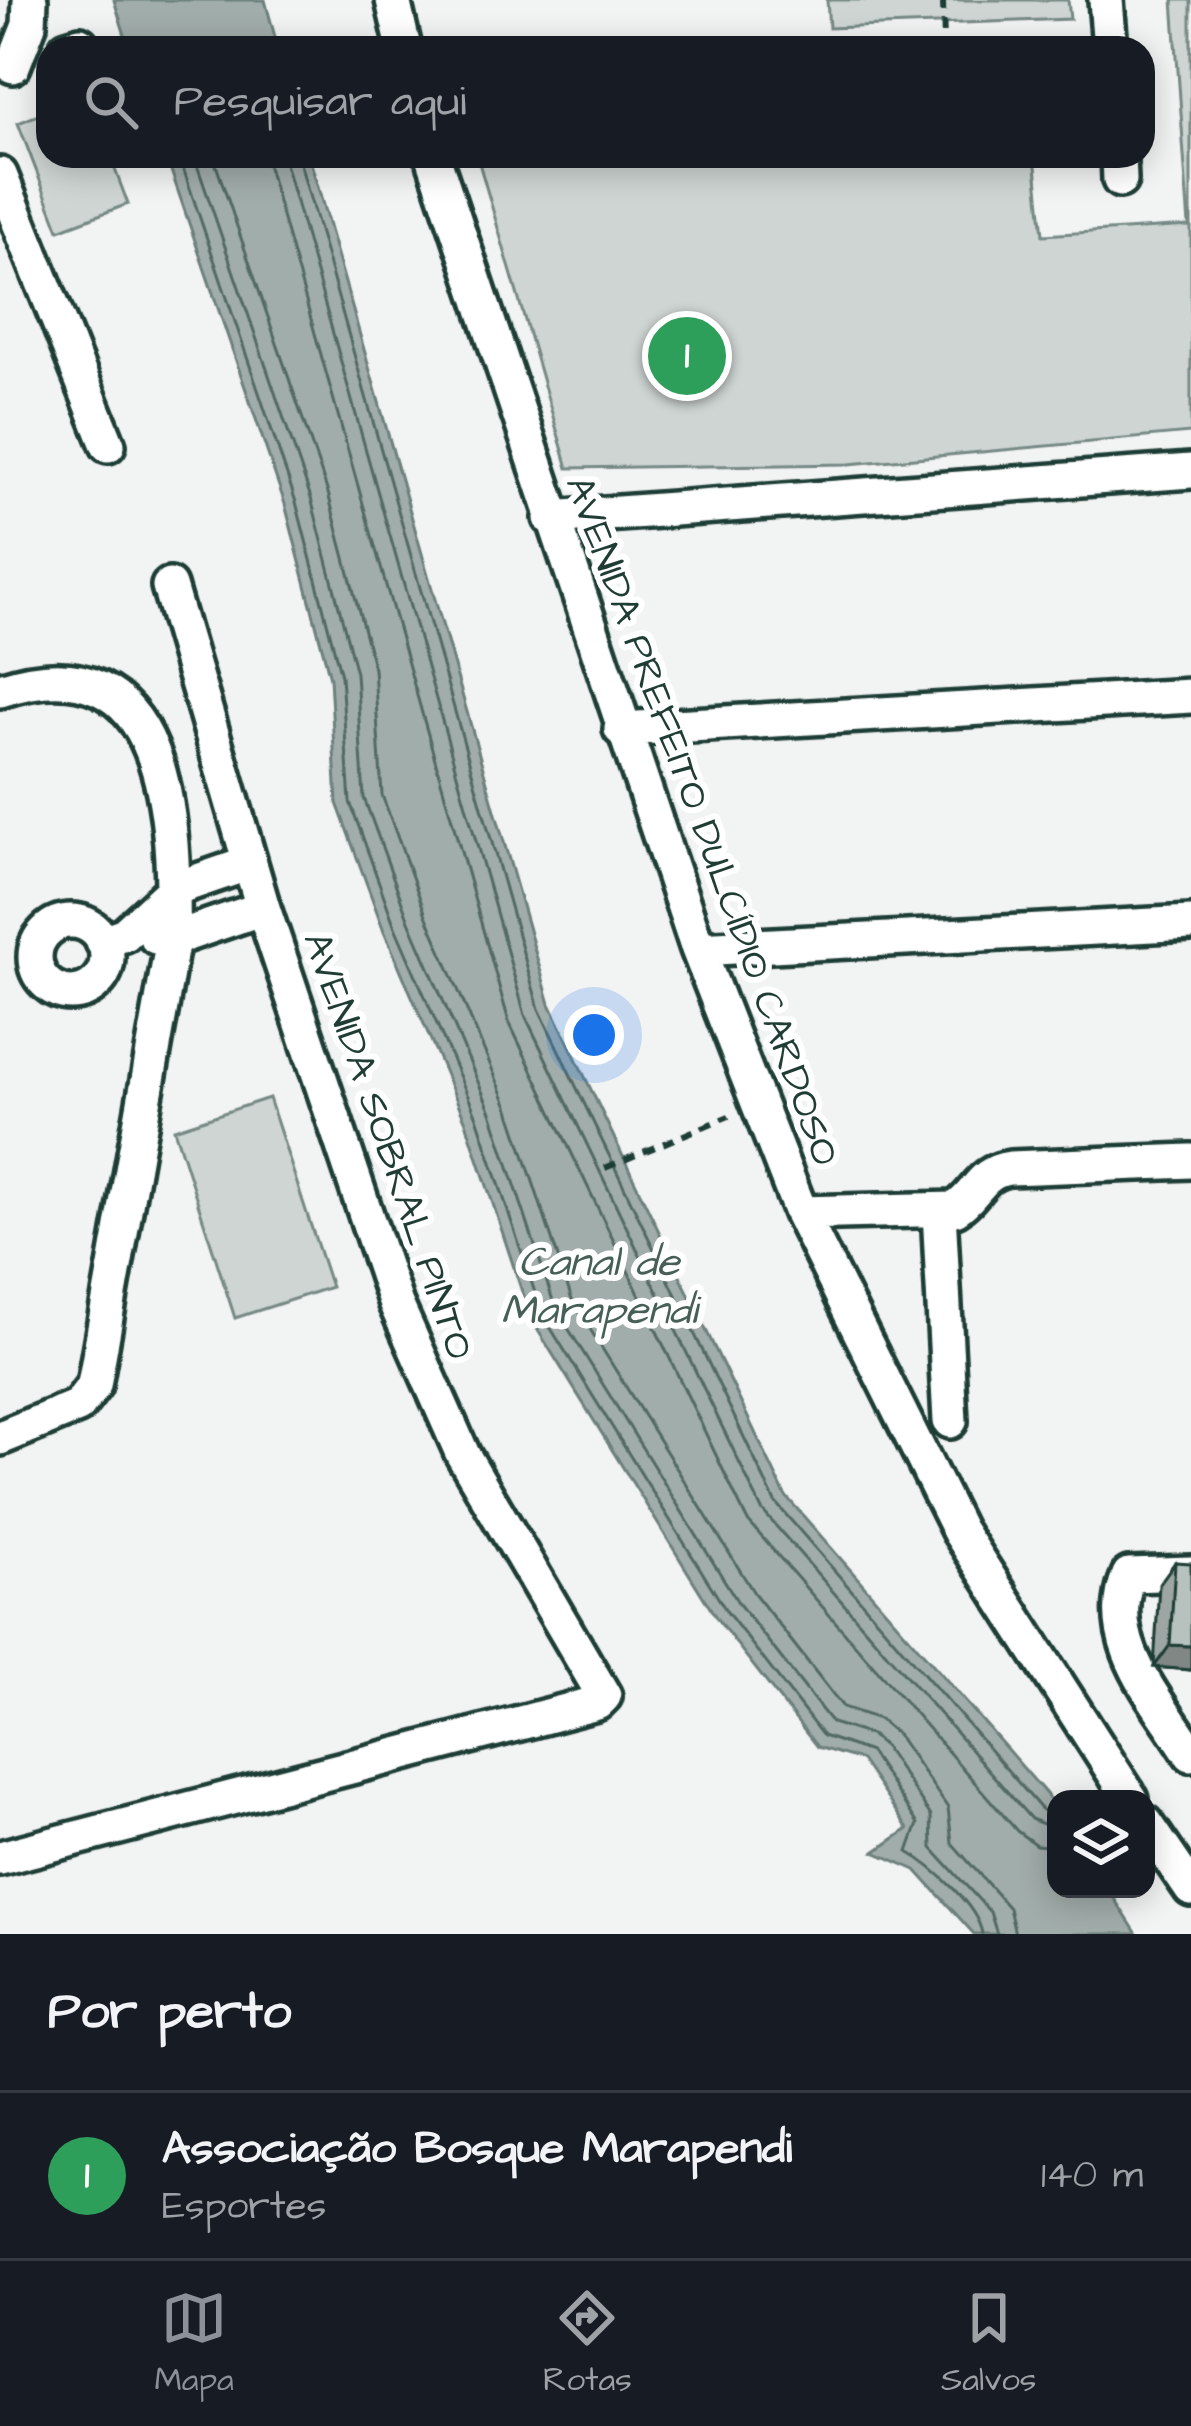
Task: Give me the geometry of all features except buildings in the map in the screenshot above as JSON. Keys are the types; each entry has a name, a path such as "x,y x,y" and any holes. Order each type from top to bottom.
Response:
{"street":[{"path":"7,74 29,25 30,0"},
{"path":"393,0 401,36"},
{"path":"1106,0 1109,36"},
{"path":"7,74 36,62"},
{"name":"AVENIDA PREFEITO DULCÍDIO CARDOSO","path":"437,168 621,729 698,950 801,1213 959,1532 1125,1790"},
{"path":"0,175 108,446"},
{"path":"551,518 1191,471"},
{"name":"AVENIDA SOBRAL PINTO","path":"0,1858 602,1700 602,1689 489,1503 437,1403 338,1140 263,908 169,586"},
{"path":"0,689 60,675 100,684 128,709 152,751 168,807 174,889 173,939 94,1385 78,1406 0,1438"},
{"path":"621,729 1191,696"},
{"path":"250,863 174,889 114,938 173,939 263,908"},
{"path":"698,950 1191,923"},
{"path":"801,1213 939,1211 967,1202 978,1181 993,1170 1191,1161"},
{"path":"939,1211 950,1421"},
{"path":"1191,1573 1129,1576 1121,1594 1123,1644 1191,1754"},
{"path":"1155,1835 1188,1880"}],"path":[{"path":"944,0 944,36"},
{"path":"605,1168 758,1104"}],"shaded area":[{"path":"827,0 1068,0 1070,19 829,28"},
{"path":"1173,0 1191,0 1191,433 849,464 568,468 480,168 1036,168 1043,235 1189,226"},
{"path":"36,116 36,168 114,168 128,204 59,230 18,123"},
{"path":"269,1098 331,1287 235,1318 174,1129"}],"water":[{"path":"114,0 265,0 275,36 125,36"},
{"name":"Canal de Marapendi","path":"170,168 312,168 550,1004 785,1495 1046,1794 1047,1898 1114,1898 1137,1934 974,1934 916,1870 875,1852 908,1829 861,1760 817,1747 717,1619 531,1319 466,1122 384,931 337,803 330,678 285,504"}],"place":[{"name":"Associação Bosque Marapendi","path":"687,356"}]}
